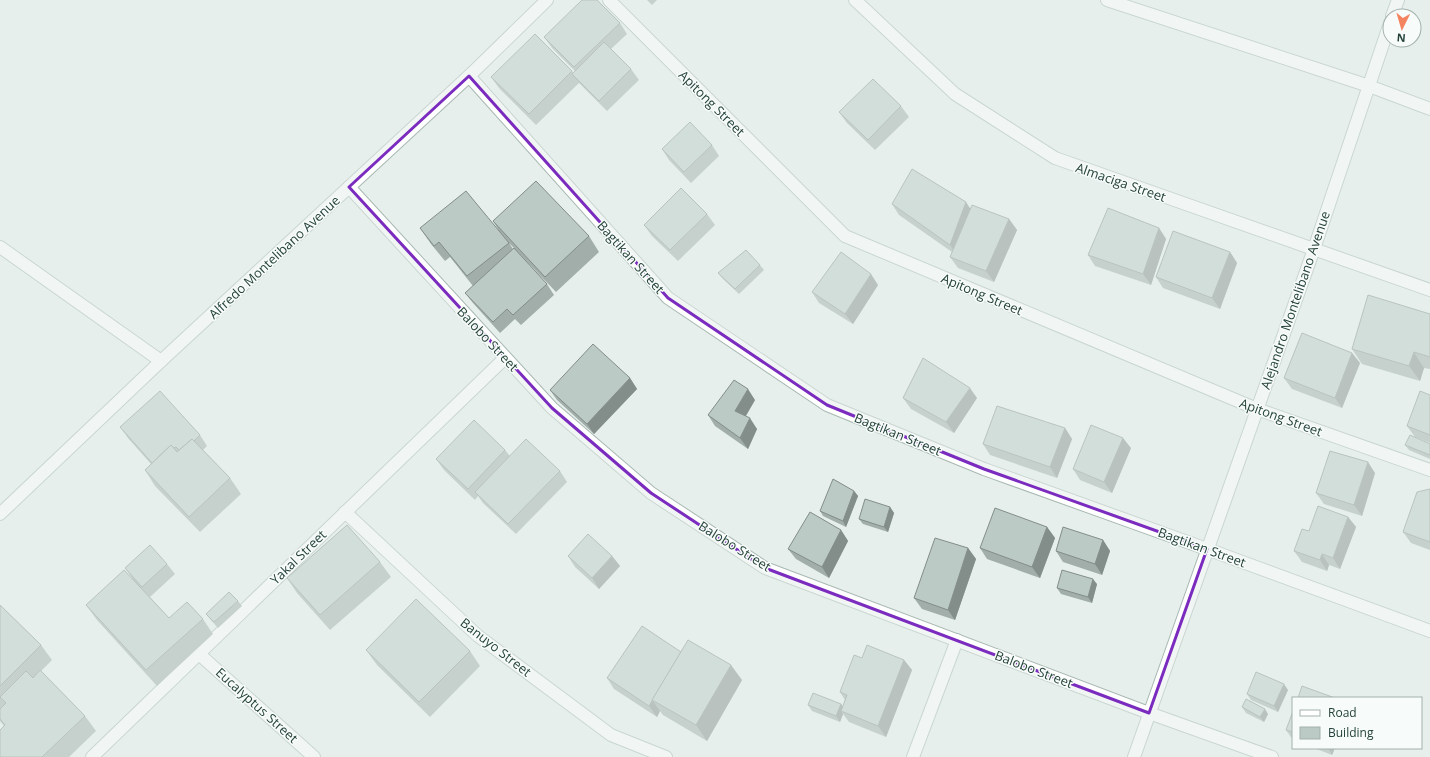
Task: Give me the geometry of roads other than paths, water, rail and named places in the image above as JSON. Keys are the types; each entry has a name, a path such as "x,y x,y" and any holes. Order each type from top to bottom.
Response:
{"street":[{"name":"Alfredo Montelibano Avenue","path":"0,514 161,361 469,76 548,0"},
{"name":"Apitong Street","path":"609,0 845,236 1257,409 1430,470"},
{"name":"Almaciga Street","path":"854,0 955,94 1055,158 1430,290"},
{"path":"1107,0 1369,86 1430,109"},
{"name":"Alejandro Montelibano Avenue","path":"1134,757 1314,249 1382,47"},
{"name":"Bagtikan Street","path":"469,76 668,298 827,405 984,469 1430,631"},
{"name":"Balobo Street","path":"349,187 552,408 651,493 765,568 1149,713 1272,757"},
{"path":"0,248 161,361"},
{"name":"Yakal Street","path":"92,757 505,358"},
{"name":"Banuyo Street","path":"345,512 478,636 611,734 666,757"},
{"path":"913,757 957,640"},
{"name":"Eucalyptus Street","path":"200,654 314,757"}]}
